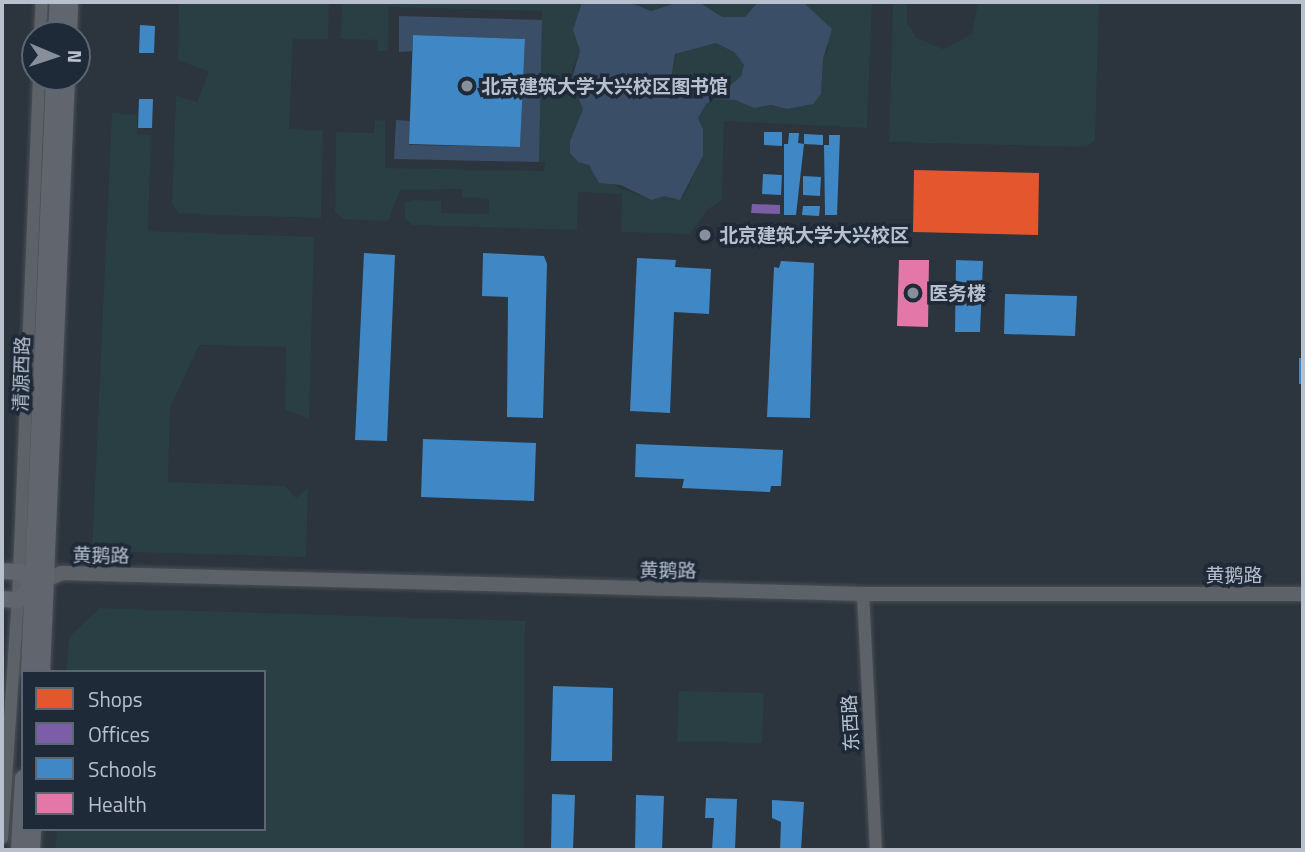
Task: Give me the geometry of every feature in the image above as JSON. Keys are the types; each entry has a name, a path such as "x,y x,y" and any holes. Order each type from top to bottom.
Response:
{"main road":[{"path":"57,21 58,2"},
{"path":"69,21 70,2"},
{"name":"清源西路","path":"42,670 41,582 54,91"},
{"name":"清源西路","path":"29,670 41,582 66,91"},
{"path":"2,571 19,572 41,582"},
{"path":"10,599 41,582"},
{"path":"19,850 21,814"},
{"path":"32,850 33,831"}],"street":[{"path":"41,21 42,2"},
{"name":"清源西路","path":"2,838 10,599 19,572 38,91"},
{"name":"黄鹅路","path":"41,582 61,573 863,594 1303,594"},
{"name":"东西路","path":"863,594 876,850"}],"green space":[{"path":"179,2 329,2 328,39 293,39 289,129 323,130 321,218 179,214 172,204 176,96 197,102 209,72 178,60"},
{"path":"342,2 582,2 573,30 580,51 572,71 573,90 583,109 570,141 596,175 613,185 651,200 664,195 674,200 684,196 703,156 703,129 698,118 706,104 713,99 736,100 787,109 810,103 821,94 823,59 829,49 803,2 872,2 867,128 724,121 722,200 707,210 690,234 621,232 622,194 578,192 577,230 412,225 405,219 405,203 413,200 441,201 441,213 489,214 489,199 462,198 462,189 400,190 388,221 343,219 335,212 336,132 374,133 375,120 385,121 385,168 544,171 545,162 539,162 542,11 389,7 388,51 378,51 378,40 341,39"},
{"path":"629,2 679,2 651,11"},
{"path":"699,2 758,2 745,17 722,17"},
{"path":"893,2 907,2 907,22 916,38 943,49 972,34 978,2 1099,2 1095,140 1086,147 889,142"},
{"path":"716,43 734,52 744,65 741,76 732,84 707,86 705,95 697,98 680,94 671,80 676,54"},
{"path":"112,113 137,114 137,134 151,135 148,231 314,237 309,419 285,410 286,347 199,345 170,408 168,482 285,486 296,498 308,488 306,557 92,551"},
{"path":"100,608 525,621 524,850 55,850 57,831 266,831 266,670 66,670 69,637"},
{"path":"679,691 764,693 762,743 677,742"}],"water":[{"path":"582,2 629,2 651,11 679,2 699,2 722,17 745,17 758,2 803,2 832,29 823,59 821,94 813,104 787,109 771,105 754,108 736,100 714,99 706,104 698,118 703,129 703,156 680,200 664,196 651,200 621,185 599,183 589,165 578,162 570,153 570,141 583,109 571,82 580,51 573,30","holes":["716,43 734,52 744,65 741,76 732,84 707,86 705,95 697,98 680,94 671,80 675,54"]},
{"path":"399,16 542,20 539,162 394,159 396,120 410,121 409,145 520,147 525,39 413,35 412,51 399,52"}],"building: Shops":[{"path":"914,170 1039,173 1038,235 913,232"}],"building: Offices":[{"path":"752,204 780,205 780,214 751,213"}],"building: Schools":[{"path":"140,25 155,26 154,53 139,53"},
{"name":"北京建筑大学大兴校区图书馆","path":"413,35 525,39 520,147 409,144"},
{"path":"139,99 153,99 152,128 138,128"},
{"path":"764,132 782,132 782,146 764,145"},
{"path":"789,133 799,133 798,143 804,144 796,215 784,215 784,144 788,144"},
{"path":"804,134 823,135 823,145 804,144"},
{"path":"829,135 840,135 837,215 825,215 824,145 829,145"},
{"path":"763,174 782,175 781,195 762,194"},
{"path":"803,176 821,177 820,196 803,195"},
{"path":"803,206 820,206 819,216 802,215"},
{"path":"364,253 395,255 387,441 355,440"},
{"path":"483,253 544,256 547,264 543,418 507,417 508,297 482,296"},
{"path":"637,258 676,260 675,267 711,269 709,314 674,312 670,413 630,411"},
{"path":"956,260 983,261 980,332 955,332"},
{"path":"781,261 814,263 810,418 767,417 774,267 779,268"},
{"path":"1005,294 1077,296 1075,336 1004,334"},
{"path":"1299,358 1303,358 1303,384 1299,384"},
{"path":"423,439 536,443 534,501 421,497"},
{"path":"636,444 783,450 781,486 771,486 770,492 682,488 684,479 635,477"},
{"path":"553,686 613,688 612,761 551,761"},
{"path":"552,794 575,795 573,850 551,850"},
{"path":"636,795 664,796 662,850 635,850"},
{"path":"706,798 737,799 735,850 712,850 714,818 705,818"},
{"path":"772,800 804,802 801,850 780,850 781,822 772,818"}],"building: Health":[{"name":"医务楼","path":"899,260 929,260 928,327 897,326"}],"place":[{"name":"北京建筑大学大兴校区图书馆","path":"467,86"},
{"name":"北京建筑大学大兴校区","path":"705,235"},
{"name":"医务楼","path":"913,293"}]}
